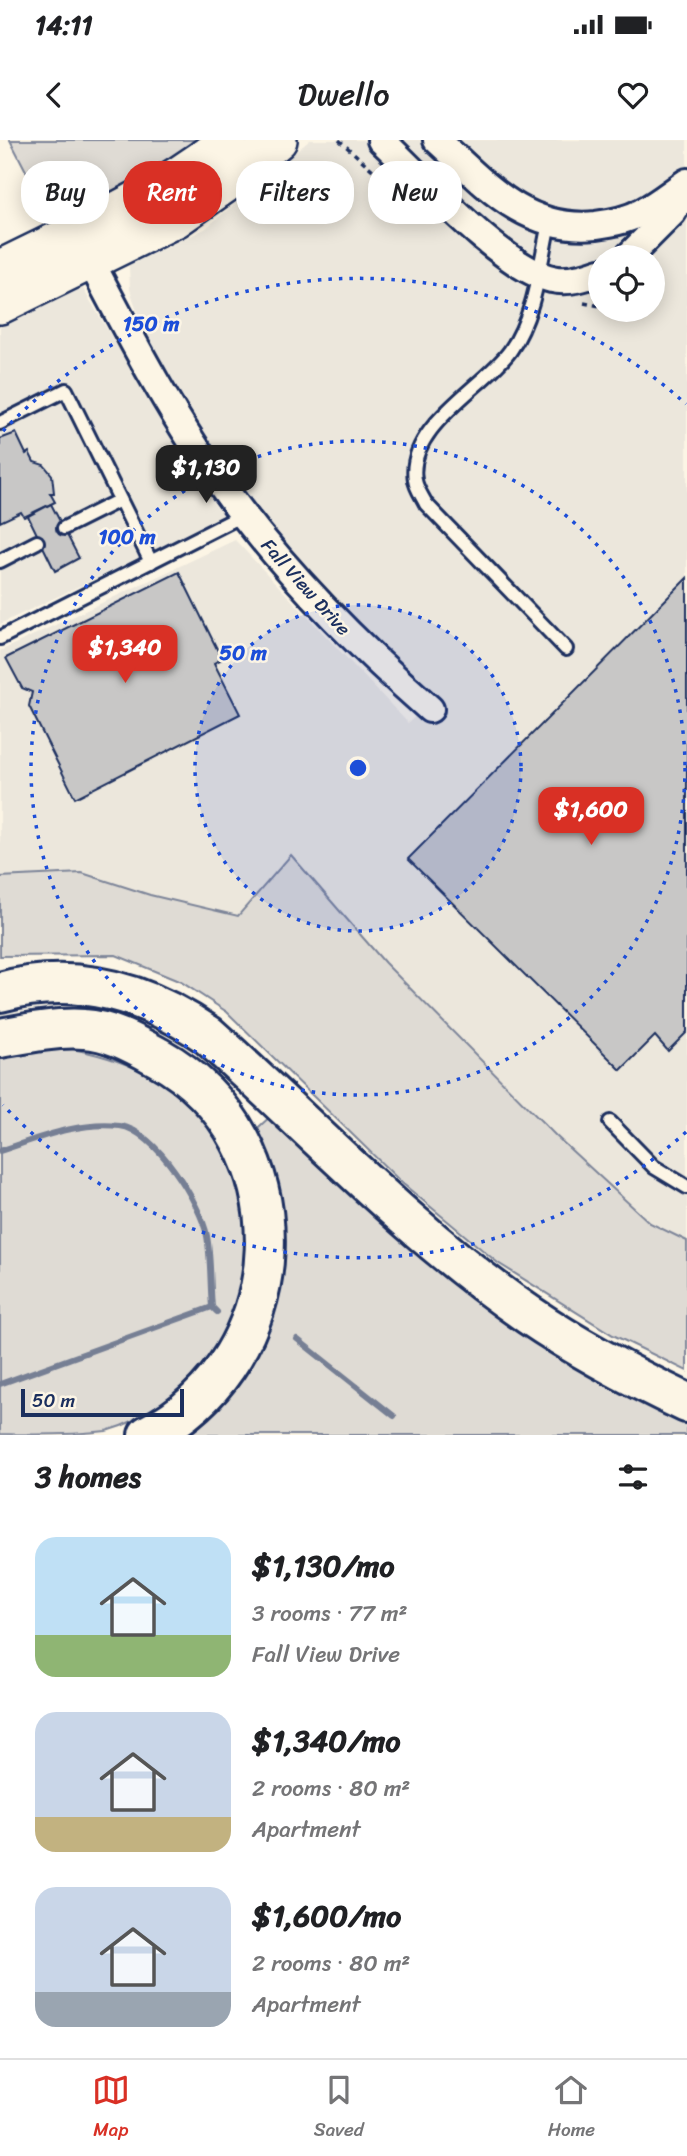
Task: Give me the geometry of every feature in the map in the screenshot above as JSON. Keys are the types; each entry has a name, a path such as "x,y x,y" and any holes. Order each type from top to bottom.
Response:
{"highway":[{"path":"0,992 38,984 74,983 116,989 179,1015 208,1035 424,1234 480,1279 580,1349 687,1403"},
{"path":"0,1038 28,1032 85,1028 110,1034 142,1048 190,1077 216,1102 250,1158 265,1225 265,1262 257,1304 236,1352 212,1388 178,1418 148,1435"}],"street":[{"path":"0,305 228,140"},
{"path":"0,269 83,246 202,202 278,140"},
{"path":"381,140 510,259 537,274 555,280 588,276"},
{"path":"437,140 490,189 526,214 549,223 584,226 616,222 642,212 687,182"},
{"path":"640,245 671,213 687,189"},
{"name":"Fall View Drive","path":"83,246 161,390 206,464 243,515 332,619 430,709"}],"lane":[{"path":"549,223 529,309 510,352 433,425 415,463 415,481 426,504 566,649"},
{"path":"0,423 66,390 151,562"},
{"path":"64,528 120,500"},
{"path":"0,638 243,515"},
{"path":"0,561 37,542"},
{"path":"610,1122 654,1167 687,1187"}],"shaded area":[{"path":"10,140 209,140 172,161 123,161 123,189 109,196 109,161 21,161"},
{"path":"310,140 687,140 687,1241 650,1223 556,1136 385,962 291,855 238,916 150,895 82,873 0,877 0,651 235,540 408,723 434,700 310,579 221,465 176,389 139,318 130,289 129,265 211,224 222,224 222,215 236,203 236,224 354,224 354,161 285,161"},
{"path":"79,282 197,480 224,517 0,624 0,324"},
{"path":"291,855 385,963 556,1136 650,1223 687,1241 687,1371 613,1335 498,1263 402,1183 227,1012 181,982 116,955 0,956 0,877 82,873 150,895 238,916"},
{"path":"61,1047 106,1057 147,1074 184,1098 200,1114 222,1143 239,1182 248,1223 248,1249 235,1316 230,1328 191,1377 153,1410 106,1431 0,1434 0,1052"},
{"path":"273,1114 547,1347 590,1376 687,1421 687,1435 177,1435 251,1356 249,1136"}],"building":[{"path":"16,433 26,454 29,452 34,462 44,465 52,475 54,493 50,493 55,502 24,517 21,512 0,522 0,439"},
{"path":"51,504 79,558 55,571 28,516"},
{"path":"179,572 222,659 214,663 240,714 75,798 29,706 32,692 22,688 6,658"},
{"path":"687,578 687,1032 668,1051 655,1036 621,1070 408,859"}],"waterway":[{"path":"0,1151 59,1132 89,1126 120,1126 148,1140 174,1170 203,1222 208,1245 212,1307"},
{"path":"0,1384 212,1307 217,1312"},
{"path":"297,1339 394,1416"}]}
